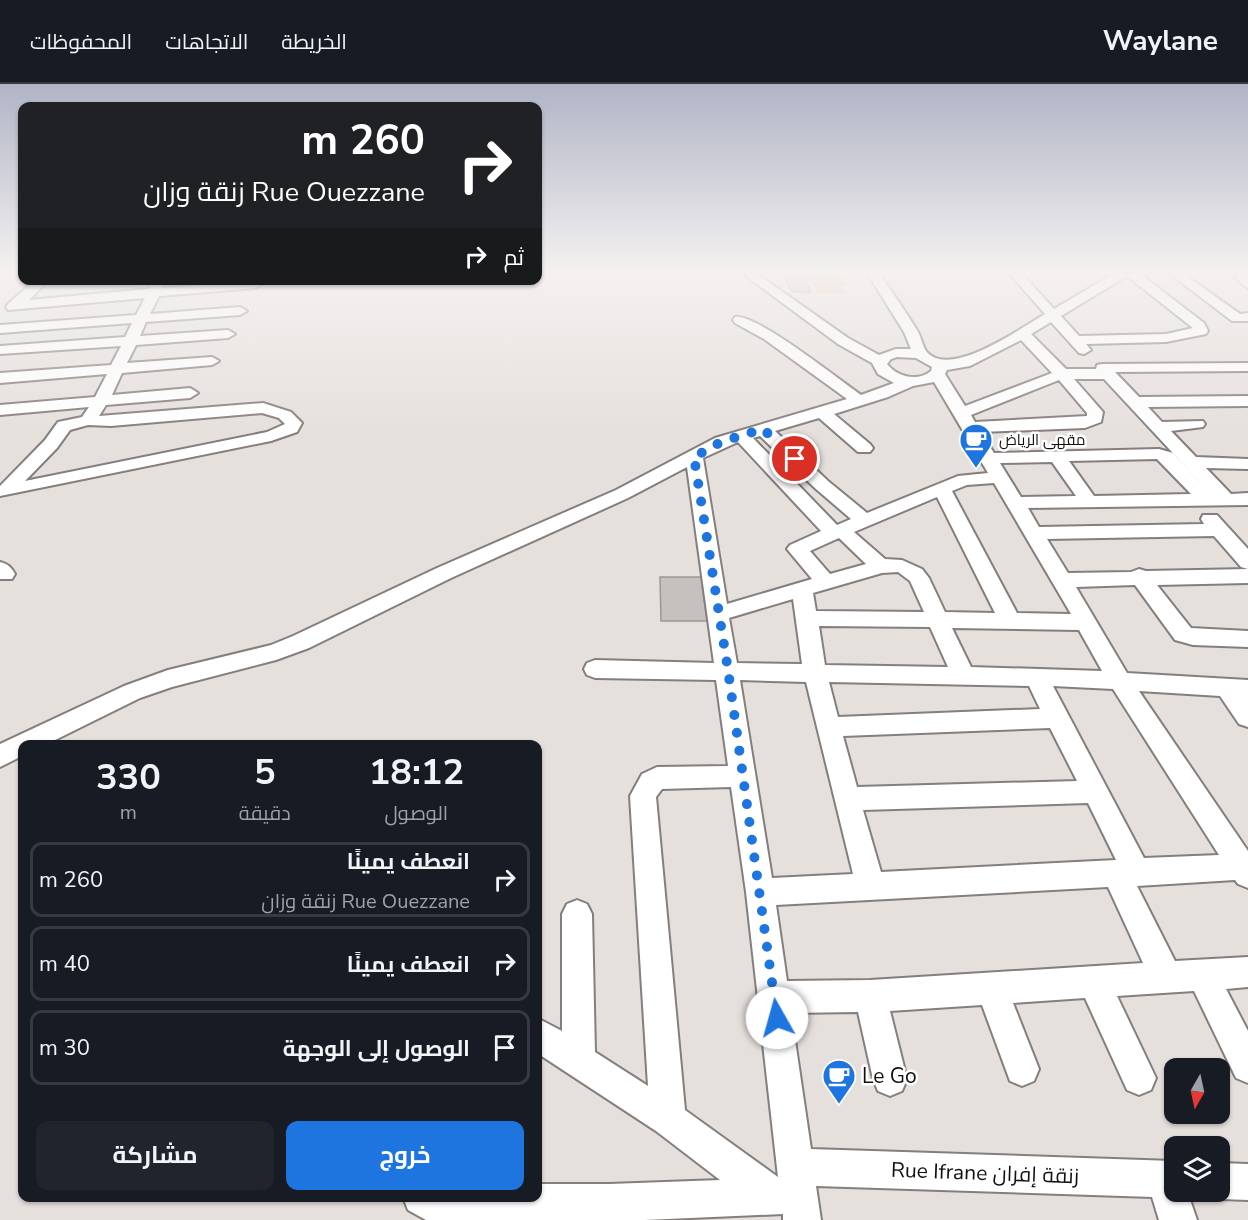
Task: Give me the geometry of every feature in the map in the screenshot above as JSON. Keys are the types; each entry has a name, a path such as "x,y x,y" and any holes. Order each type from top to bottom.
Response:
{"street":[{"path":"0,329 36,326"},
{"path":"19,408 71,326"},
{"path":"88,420 101,401 137,326"},
{"path":"179,415 190,393 212,362 232,326"},
{"path":"750,326 784,346 859,401"},
{"path":"822,326 843,341 880,361 883,370 891,376 911,381 930,380 938,371 965,363 1034,326"},
{"path":"906,326 921,355 938,371 964,420 1062,580 1119,680 1246,869"},
{"path":"1062,326 1137,402 1226,499"},
{"path":"1075,340 1166,338 1201,331 1199,326"},
{"path":"964,420 1085,423 1097,418 1095,412 1062,374 1022,333"},
{"path":"0,350 228,334"},
{"path":"880,361 896,353 921,355"},
{"path":"0,378 212,362"},
{"path":"964,420 1062,374 1248,367"},
{"path":"31,740 132,692 168,679 276,652 301,642 444,573 578,514 721,442 859,401 911,381"},
{"path":"0,410 190,393"},
{"path":"1137,402 1248,401"},
{"path":"263,408 285,415 292,420 294,425 271,436 4,491 51,444 64,426 88,420 111,421 263,408"},
{"path":"822,412 864,448"},
{"path":"1160,427 1197,424"},
{"path":"763,429 822,485 864,520"},
{"path":"742,436 838,532 882,566"},
{"path":"987,458 1159,454 1167,457 1200,499 1219,530 1248,562"},
{"path":"1057,456 1089,502"},
{"path":"694,457 728,670 774,997 792,1195"},
{"path":"1192,462 1248,464"},
{"path":"826,583 797,549 963,480 999,477"},
{"path":"942,489 1010,621"},
{"path":"1015,503 1248,499"},
{"path":"1033,533 1219,530"},
{"path":"719,614 895,564 913,570 919,578 963,675"},
{"path":"1062,580 1139,576 1248,576"},
{"path":"1139,576 1183,634 1193,638 1248,639"},
{"path":"802,590 815,673 871,887"},
{"path":"807,618 1086,622"},
{"path":"595,669 1036,677 1238,688 1248,717"},
{"path":"1036,677 1095,792 1166,977"},
{"path":"828,727 1057,718"},
{"path":"0,757 18,747"},
{"path":"668,1119 643,796 651,782 657,778 742,776"},
{"path":"847,799 1095,792"},
{"path":"760,892 1246,869"},
{"path":"577,914 579,1061"},
{"path":"774,997 870,996 1095,984 1248,972"},
{"path":"1202,974 1248,1066"},
{"path":"1095,984 1139,1078"},
{"path":"992,989 1022,1069"},
{"path":"870,996 890,1079"},
{"path":"542,1037 668,1119 792,1195"},
{"name":"Rue Ifrane زنقة إفران","path":"518,1202 609,1203 1164,1179"},
{"path":"1230,1181 1248,1182"},
{"path":"1174,1202 1178,1220"}],"building":[{"path":"660,577 701,577 707,621 661,621"}],"place":[{"name":"مقهى الرياض","path":"976,469"},
{"name":"Le Go","path":"839,1105"}],"route":[{"path":"777,1018 728,670 694,457 721,442 763,429 795,459"}]}
